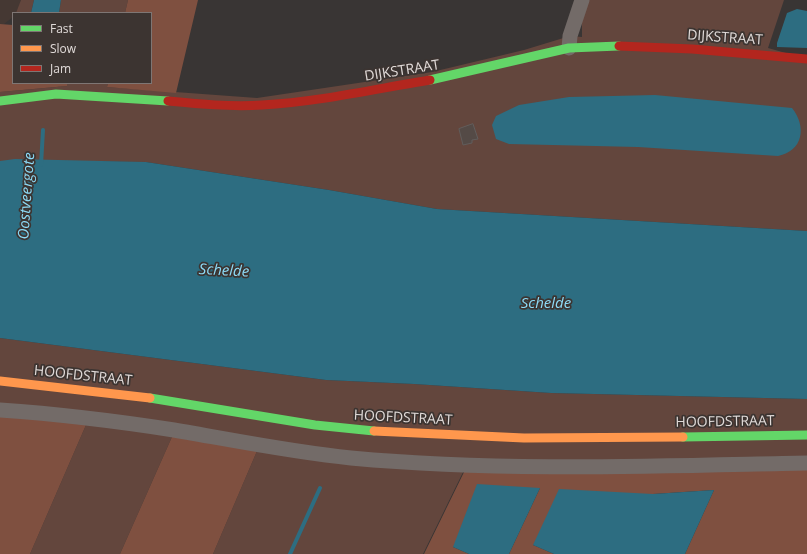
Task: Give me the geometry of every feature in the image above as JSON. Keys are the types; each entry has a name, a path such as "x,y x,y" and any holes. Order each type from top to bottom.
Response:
{"street":[{"path":"569,48 570,36 582,0"},
{"name":"DIJKSTRAAT","path":"0,101 56,94 107,96 212,105 262,105 303,101 433,80 569,48 622,46 692,49 807,59"},
{"name":"HOOFDSTRAAT","path":"0,381 130,395 306,424 355,430 528,439 807,435"},
{"path":"0,410 126,423 301,452 353,458 543,467 603,468 807,463"}],"shaded area":[{"path":"0,0 21,0 17,12 12,12 12,18 4,24 0,24"},
{"path":"21,0 34,0 31,12 16,12"},
{"path":"61,0 128,0 125,12 59,12"},
{"path":"128,0 198,0 176,93 107,87 108,84 152,84 152,12 125,12"},
{"path":"589,0 784,0 768,48 807,59 807,231 437,209 329,190 146,162 0,161 0,92 67,86 67,84 108,84 107,87 257,98 432,72 524,50 570,36 582,37 582,21"},
{"path":"0,24 12,25 12,84 67,84 67,86 0,92"},
{"path":"0,338 326,380 551,393 807,399 807,457 602,461 469,459 352,452 0,404"},
{"path":"0,410 89,418 30,554 0,554"},
{"path":"89,418 175,430 120,554 30,554"},
{"path":"175,430 260,444 213,554 120,554"},
{"path":"260,444 467,464 423,554 213,554"},
{"path":"466,468 807,469 807,554 685,554 714,490 653,494 533,545 554,554 509,554 540,488 453,547 469,554 424,554"}],"water":[{"path":"34,0 61,0 59,12 31,12"},
{"path":"797,9 807,11 807,48 777,47 787,13"},
{"path":"655,95 792,108 800,123 800,137 793,149 778,156 638,147 509,144 496,139 492,125 496,116 519,105 569,97"},
{"name":"Schelde","path":"15,159 146,162 329,190 437,209 807,231 807,399 551,393 326,380 0,338 0,161"},
{"path":"477,484 540,488 509,554 469,554 453,547"},
{"path":"559,489 653,494 714,490 685,554 554,554 533,545"}],"building":[{"path":"473,124 478,139 472,140 472,143 463,145 459,129"}],"waterway":[{"name":"Oostveergote","path":"41,165 43,130"},
{"path":"290,554 320,488"}],"traffic: fast":[{"path":"430,80 569,48 619,46"},
{"path":"0,101 56,94 168,101"},
{"path":"150,398 315,425 374,431"},
{"path":"683,437 807,435"}],"traffic: slow":[{"path":"0,381 150,398"},
{"path":"374,431 524,438 683,437"}],"traffic: jam":[{"path":"619,46 692,49 807,59"},
{"path":"168,101 250,106 325,98 430,80"}]}
